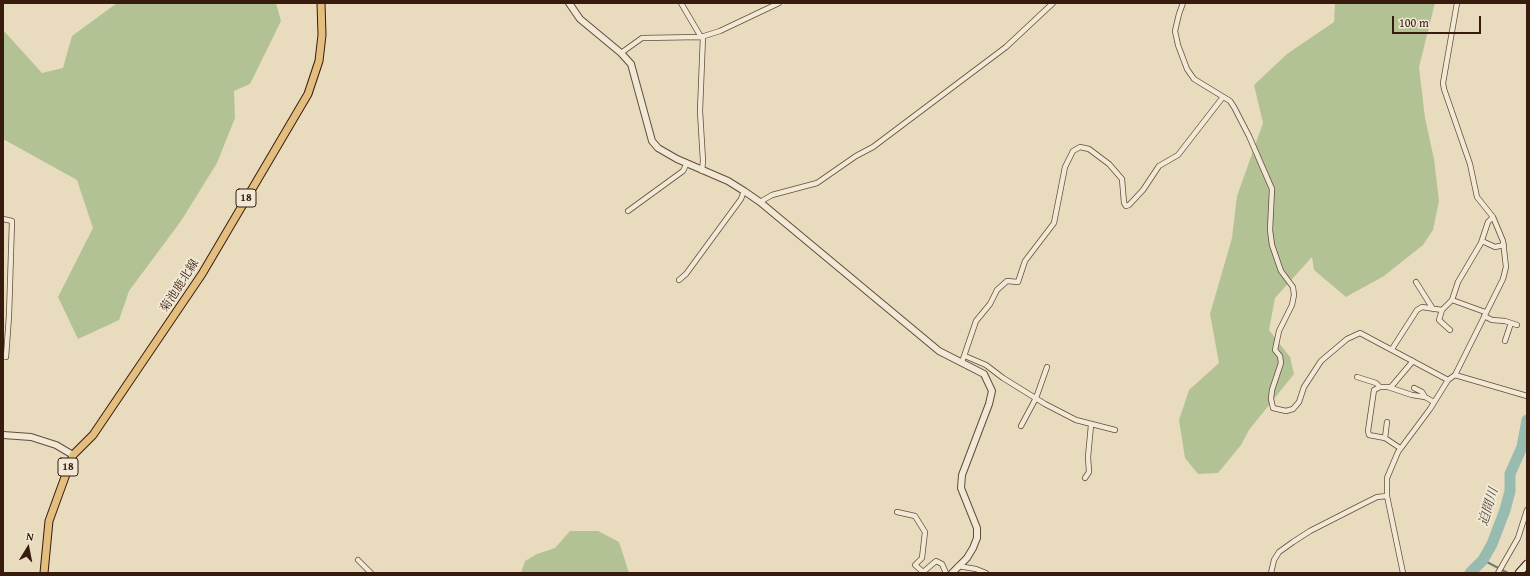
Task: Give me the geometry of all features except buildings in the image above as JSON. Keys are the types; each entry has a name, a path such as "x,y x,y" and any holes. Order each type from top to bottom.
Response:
{"main road":[{"name":"菊池鹿北線","path":"44,573 49,521 73,455 93,435 202,274 308,94 319,62 322,35 321,3"},
{"path":"1519,573 1527,564"}],"street":[{"path":"569,3 580,19 621,53 631,64 652,141 658,148 687,164 728,181 760,202 939,351 952,359 963,359 986,365 1036,398 1076,420 1115,430"},
{"path":"681,3 702,36 700,111 703,161 702,171"},
{"path":"621,53 642,38 702,36 720,31 779,3"},
{"path":"760,202 772,195 817,183 873,146 1006,47 1053,3"},
{"path":"1183,3 1179,14 1176,31 1178,45 1187,69 1194,79 1230,101 1272,189 1270,230 1272,245 1281,271 1293,288 1294,295 1292,305 1279,331 1275,350 1280,356 1281,362 1272,390 1271,399 1273,408 1286,411 1292,409 1299,402 1304,388 1321,361 1355,334 1360,333 1448,380"},
{"path":"1403,573 1387,496 1387,478 1400,448 1434,402 1448,380 1456,375 1503,279 1506,267 1504,245 1493,217 1477,197 1470,164 1444,89 1443,83 1457,3"},
{"path":"963,359 976,321 990,304 997,290 1007,281 1018,282 1025,262 1054,223 1065,167 1073,151 1080,147 1089,149 1109,164 1122,179 1124,203 1126,206 1129,205 1143,190 1159,166 1178,155 1223,97"},
{"path":"628,211 682,171 687,164"},
{"path":"679,280 686,274 741,199 744,191"},
{"path":"1450,330 1438,320 1442,310 1452,300 1458,282 1482,241 1488,222 1493,217"},
{"path":"3,219 12,221 9,316 6,356 3,356"},
{"path":"1482,241 1495,247 1504,245"},
{"path":"1416,282 1433,309"},
{"path":"1452,300 1485,314 1492,320 1517,325"},
{"path":"1392,349 1417,310 1422,307 1442,310"},
{"path":"1505,341 1511,323"},
{"path":"952,573 973,548 977,538 976,528 961,488 962,476 989,404 992,390 984,374 963,359"},
{"path":"1388,387 1391,387 1413,361"},
{"path":"1020,426 1036,398 1046,367"},
{"path":"1456,375 1525,395"},
{"path":"1357,377 1376,383 1380,387"},
{"path":"1400,448 1385,438 1368,435 1374,390 1380,387 1388,387 1412,395 1425,397 1434,402"},
{"path":"1414,388 1422,392 1425,397"},
{"path":"1385,438 1387,422"},
{"path":"1085,478 1089,472 1088,457 1091,425"},
{"path":"3,435 31,437 56,445 73,455"},
{"path":"1271,573 1274,560 1279,552 1293,542 1310,531 1377,497 1387,496"},
{"path":"1498,573 1518,538 1527,510"},
{"path":"897,512 915,516 925,532 922,558 915,565 922,572 936,561 942,564 946,573"},
{"path":"358,560 371,573"},
{"path":"958,566 976,569 986,573"}],"green space":[{"path":"117,3 276,3 281,21 250,84 234,91 235,118 217,163 181,221 129,291 119,320 78,339 58,297 93,228 77,180 3,139 3,30 42,73 63,68 72,36"},
{"path":"1335,3 1435,3 1419,67 1425,118 1434,159 1439,201 1433,230 1423,245 1384,276 1346,297 1314,270 1312,257 1275,298 1269,330 1290,357 1294,374 1249,430 1241,445 1218,473 1198,474 1185,458 1179,420 1189,390 1219,363 1210,314 1232,238 1237,196 1263,123 1254,85 1287,54 1334,22"},
{"path":"570,531 598,531 619,542 629,573 521,573 525,561 537,554 555,548"}],"waterway":[{"name":"迫間川","path":"1470,573 1483,560 1492,544 1505,510 1510,491 1510,474 1522,447 1527,420"},
{"path":"1483,560 1508,573"}]}
